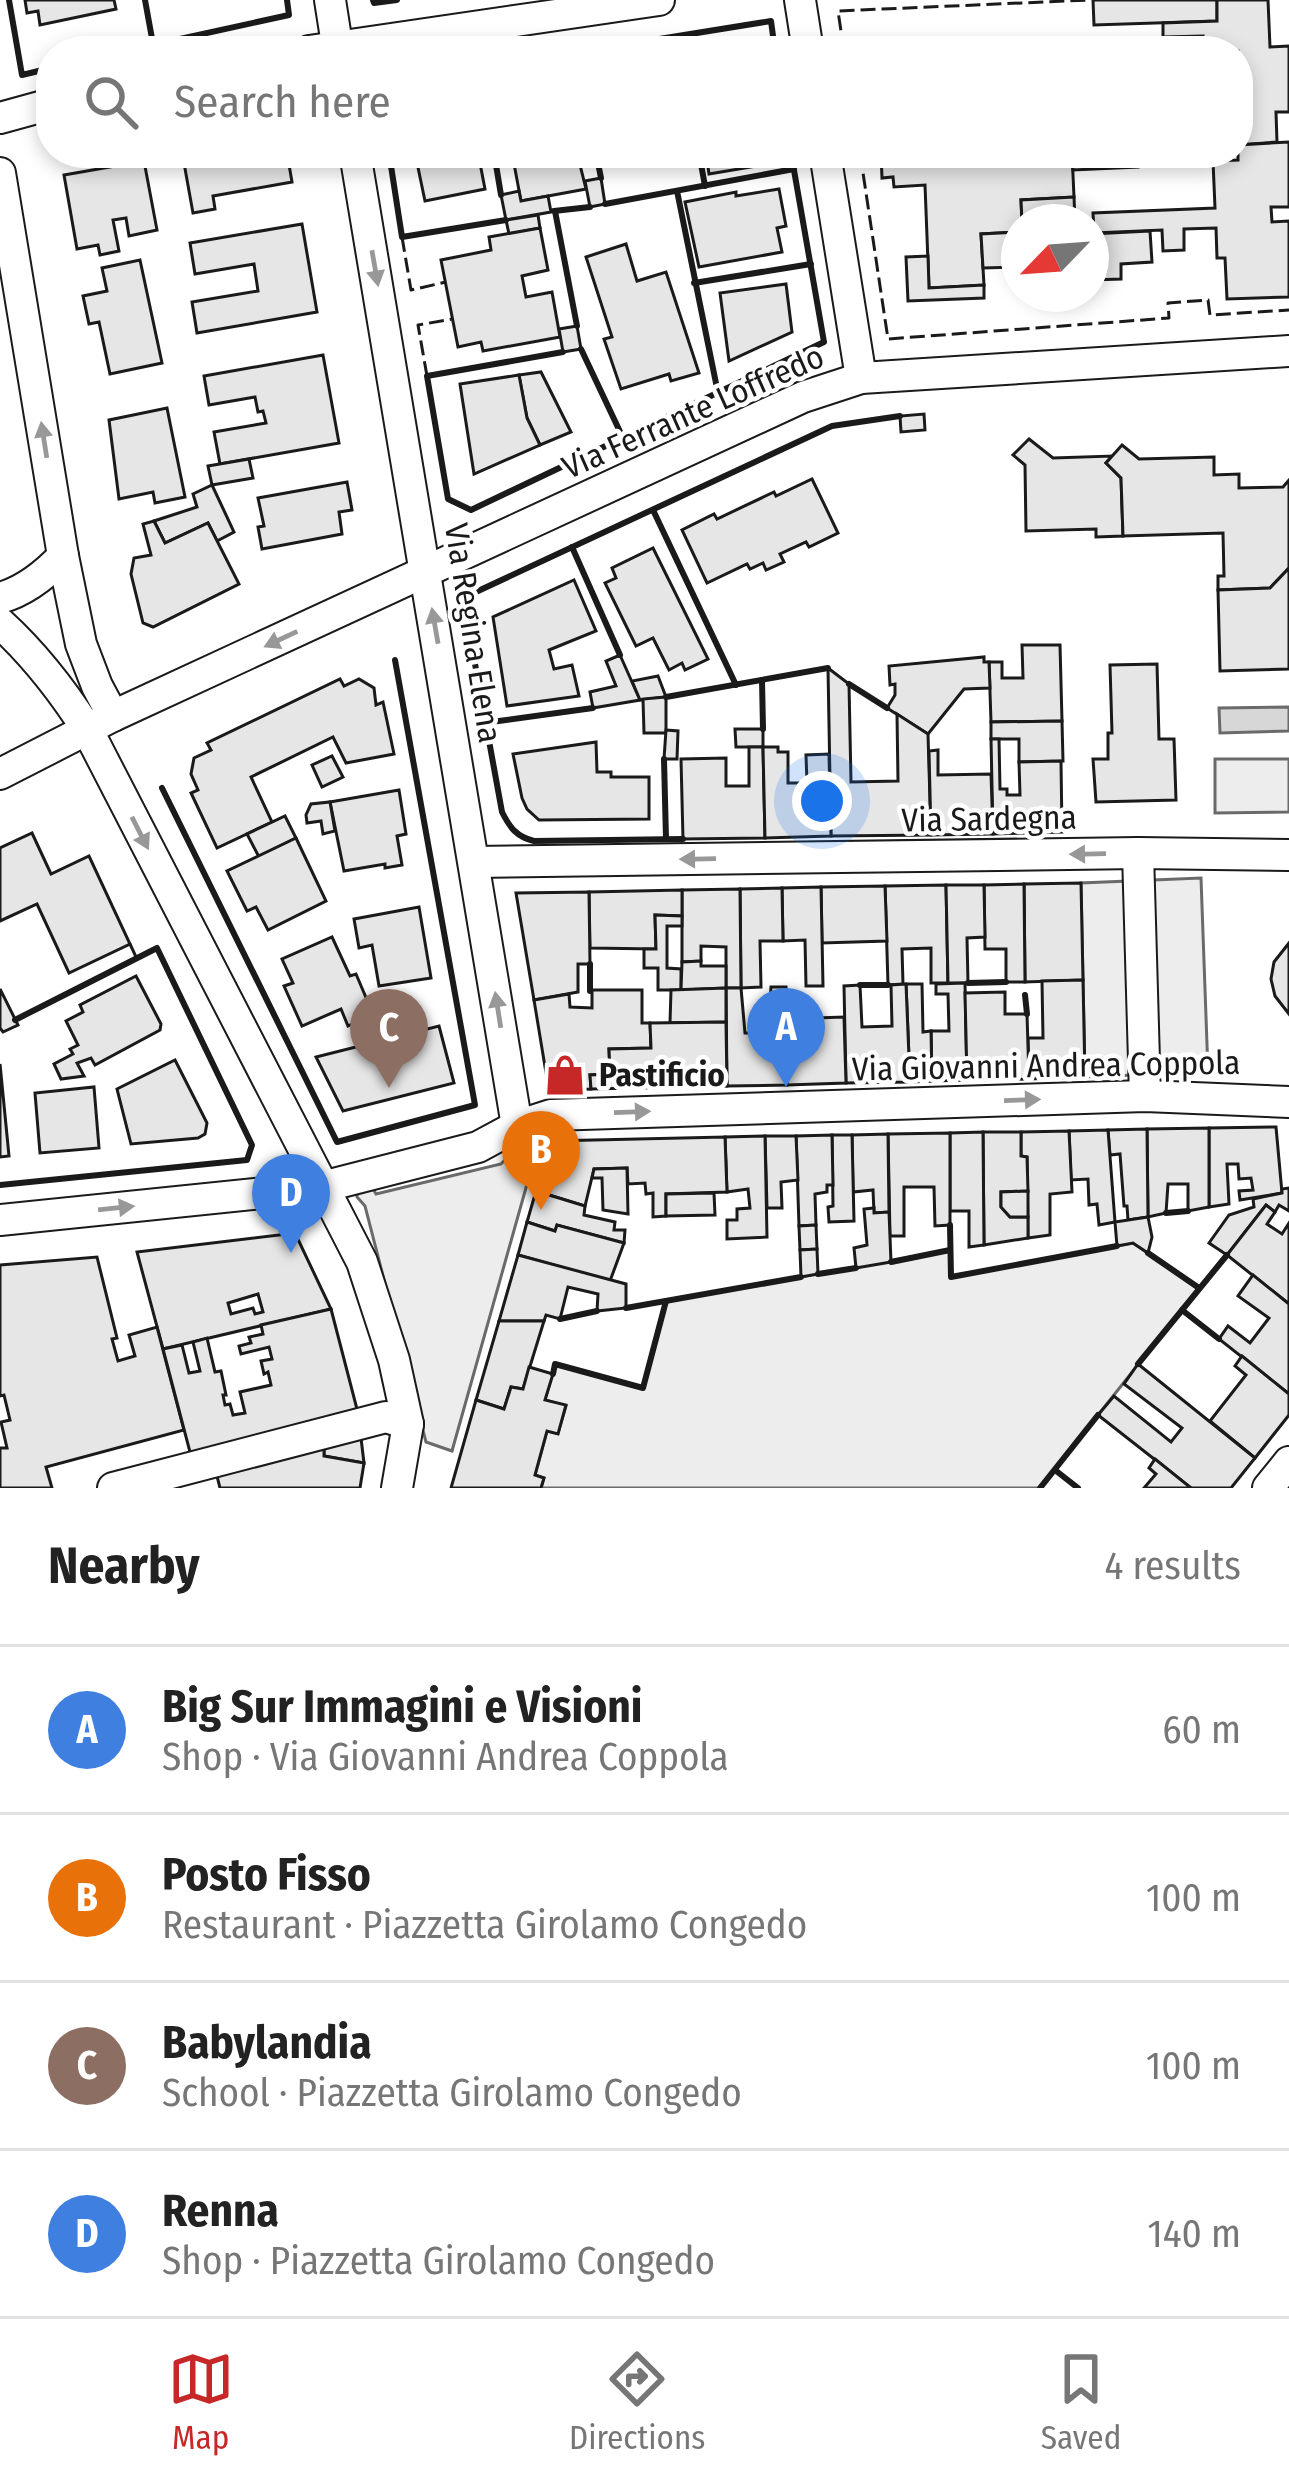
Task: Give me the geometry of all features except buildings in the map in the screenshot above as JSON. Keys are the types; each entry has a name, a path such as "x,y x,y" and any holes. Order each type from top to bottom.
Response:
{"street":[{"path":"328,36 329,0"},
{"path":"416,36 658,0"},
{"path":"800,0 806,36"},
{"path":"0,118 36,108"},
{"name":"Via Regina Elena","path":"358,168 517,1126"},
{"path":"827,168 861,378"},
{"path":"1,188 63,556 100,723 362,1262 394,1360 408,1424 397,1488"},
{"name":"Via Ferrante Loffredo","path":"0,774 100,723 803,398 861,378 1289,351"},
{"path":"0,598 46,574 63,556"},
{"path":"0,622 62,691 100,723"},
{"path":"1138,853 1145,1096"},
{"name":"Via Sardegna","path":"474,862 1289,855"},
{"name":"Via Giovanni Andrea Coppola","path":"0,1220 322,1187 478,1148 517,1126 551,1115 1145,1096 1289,1102"},
{"path":"112,1488 386,1417 408,1424"},
{"path":"1268,1488 1289,1462"}],"shaded area":[{"path":"1289,707 1289,731 1220,733 1219,708"},
{"path":"1215,759 1289,759 1289,812 1215,813"},
{"path":"1201,878 1208,1072 1085,1077 1081,883"},
{"path":"538,1145 452,1451 426,1442 357,1188 371,1185 376,1194 501,1164 515,1149"},
{"path":"1133,1243 1199,1288 1040,1488 541,1488 544,1478 535,1475 547,1431 558,1433 566,1406 545,1400 555,1364 642,1388 666,1301 950,1250 952,1277"}],"fence":[{"path":"842,36 838,11 1089,0"},
{"path":"862,168 888,339 1169,318 1168,303 1208,300 1210,315 1289,310"},
{"path":"402,237 411,290 446,282"},
{"path":"427,376 418,325 453,319"},
{"path":"130,944 137,959"}],"wall":[{"path":"9,0 22,75 36,72"},
{"path":"145,0 152,36"},
{"path":"193,36 289,15 287,0"},
{"path":"373,0 397,0"},
{"path":"678,36 771,21 773,36"},
{"path":"391,168 402,237 506,220"},
{"path":"496,168 501,195"},
{"path":"599,168 601,178"},
{"path":"702,168 705,186"},
{"path":"563,352 427,376 448,499 471,510 824,342 794,168"},
{"path":"605,204 794,169"},
{"path":"677,191 718,393"},
{"path":"554,211 590,207"},
{"path":"555,211 577,326"},
{"path":"694,283 811,264"},
{"path":"581,349 623,438"},
{"path":"683,839 534,841 515,831 502,812 463,598 832,426 900,416"},
{"path":"653,510 736,685"},
{"path":"572,547 620,655"},
{"path":"162,788 337,1142 475,1105 395,660"},
{"path":"666,697 828,668"},
{"path":"762,680 763,729"},
{"path":"849,684 887,708"},
{"path":"484,723 593,708"},
{"path":"664,759 666,839"},
{"path":"0,1185 247,1160 252,1145 157,948 15,1020"},
{"path":"590,964 590,991"},
{"path":"968,983 1006,982"},
{"path":"860,985 888,985"},
{"path":"1025,995 1027,1014"},
{"path":"1166,1213 1188,1211"},
{"path":"950,1225 951,1277 1117,1246"},
{"path":"891,1262 950,1250"},
{"path":"1148,1253 1199,1288"},
{"path":"1138,1364 1227,1255"},
{"path":"818,1274 856,1268"},
{"path":"626,1308 801,1277"},
{"path":"553,1374 555,1364 643,1388 666,1301"},
{"path":"1182,1310 1219,1339"},
{"path":"560,1319 597,1311"},
{"path":"1040,1488 1098,1415"},
{"path":"1055,1470 1078,1488"}],"place":[{"name":"Pastificio","path":"565,1075"},
{"name":"Big Sur Immagini e Visioni","path":"786,1087"},
{"name":"Babylandia","path":"389,1088"},
{"name":"Posto Fisso","path":"541,1210"},
{"name":"Renna","path":"291,1253"}]}
